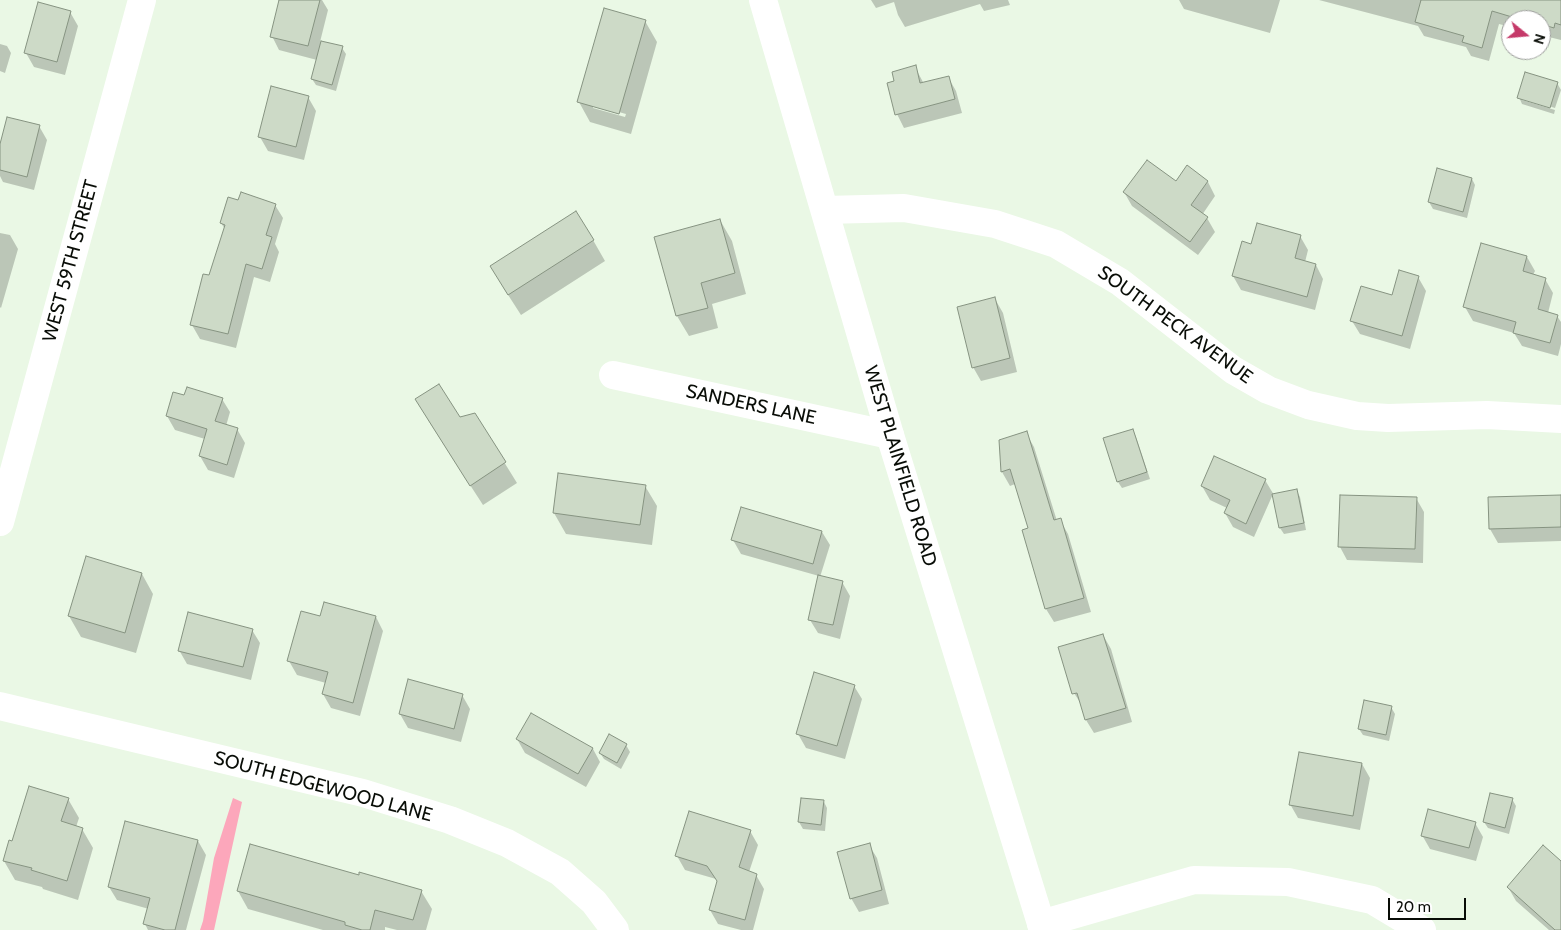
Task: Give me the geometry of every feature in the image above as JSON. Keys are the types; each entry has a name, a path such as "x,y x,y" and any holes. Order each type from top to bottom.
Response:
{"street":[{"name":"WEST 59TH STREET","path":"0,522 142,0"},
{"name":"WEST PLAINFIELD ROAD","path":"763,0 890,435 1042,927"},
{"name":"SOUTH PECK AVENUE","path":"825,210 904,208 995,224 1056,244 1120,282 1233,370 1268,390 1308,405 1358,416 1380,418 1487,414 1561,419"},
{"name":"SANDERS LANE","path":"613,375 890,435"},
{"name":"SOUTH EDGEWOOD LANE","path":"0,706 363,794 450,820 507,843 560,872 594,902 615,930"},
{"path":"1042,927 1194,880 1203,880 1288,882 1372,900 1422,930"}],"shaded area":[{"path":"233,798 242,802 214,930 200,930 214,858"}],"building":[{"path":"279,0 320,0 308,46 270,37"},
{"path":"1421,0 1561,0 1561,25 1555,23 1554,28 1551,27 1551,10 1501,10 1501,14 1492,11 1482,48 1462,42 1464,36 1415,22"},
{"path":"38,2 71,11 57,62 24,53"},
{"path":"604,8 646,20 619,114 577,102"},
{"path":"321,41 343,46 332,85 311,79"},
{"path":"916,65 920,83 949,76 955,99 895,115 887,83 894,81 892,72"},
{"path":"1525,72 1558,82 1550,108 1517,98"},
{"path":"271,86 309,96 296,147 258,137"},
{"path":"7,117 40,125 27,177 0,170 0,144"},
{"path":"1147,160 1176,181 1187,165 1208,181 1191,205 1208,217 1190,242 1123,192"},
{"path":"1437,168 1472,178 1463,212 1428,202"},
{"path":"241,192 276,204 266,235 272,237 262,269 246,264 228,334 190,325 203,274 209,275 225,225 220,223 228,197 238,200"},
{"path":"576,211 594,240 508,295 490,266"},
{"path":"720,219 735,273 701,283 708,308 676,316 654,237"},
{"path":"1257,223 1301,235 1295,258 1316,264 1307,297 1232,276 1242,241 1251,244"},
{"path":"1481,243 1527,256 1523,271 1546,278 1538,309 1558,315 1550,343 1513,333 1516,322 1463,307"},
{"path":"1399,270 1419,276 1402,336 1350,321 1361,286 1392,295"},
{"path":"995,297 1010,358 972,368 957,307"},
{"path":"439,384 460,417 475,413 506,462 470,486 415,399"},
{"path":"187,387 223,398 215,421 238,428 227,465 199,456 207,429 166,416 173,392 184,395"},
{"path":"1133,429 1147,472 1117,482 1103,438"},
{"path":"1027,431 1054,520 1061,518 1084,598 1045,609 1022,530 1028,528 1010,469 1001,472 999,440"},
{"path":"1214,456 1266,479 1246,524 1224,513 1230,500 1201,486"},
{"path":"558,473 646,485 640,525 553,513"},
{"path":"1297,489 1304,523 1279,528 1272,494"},
{"path":"1340,495 1417,497 1415,549 1338,547"},
{"path":"1561,495 1561,527 1489,529 1488,497"},
{"path":"741,507 822,531 813,564 731,540"},
{"path":"86,556 142,573 125,633 68,616"},
{"path":"818,575 843,581 833,625 808,620"},
{"path":"324,602 376,616 353,703 322,694 328,672 287,661 301,611 320,616"},
{"path":"188,612 253,629 243,667 178,651"},
{"path":"1103,634 1126,708 1085,720 1077,693 1072,694 1058,647"},
{"path":"814,672 855,685 837,746 796,734"},
{"path":"408,679 463,694 454,729 399,714"},
{"path":"1364,700 1392,706 1386,735 1358,729"},
{"path":"531,713 593,748 578,774 516,739"},
{"path":"609,734 627,744 617,763 599,753"},
{"path":"1299,752 1362,763 1353,816 1289,805"},
{"path":"29,786 69,798 61,821 83,828 67,881 31,870 32,868 3,861 9,840 12,841"},
{"path":"1490,793 1513,798 1505,828 1483,822"},
{"path":"801,798 824,800 821,825 798,822"},
{"path":"1428,809 1476,822 1469,848 1421,836"},
{"path":"689,811 751,830 739,867 757,874 745,920 709,910 717,881 707,866 675,856"},
{"path":"125,821 198,840 175,930 165,930 143,924 150,898 108,887"},
{"path":"870,843 882,890 850,899 837,852"},
{"path":"250,844 359,875 359,872 422,890 413,920 375,910 370,930 362,930 345,925 345,922 237,891"},
{"path":"1543,845 1561,861 1561,930 1555,930 1507,887"}]}
